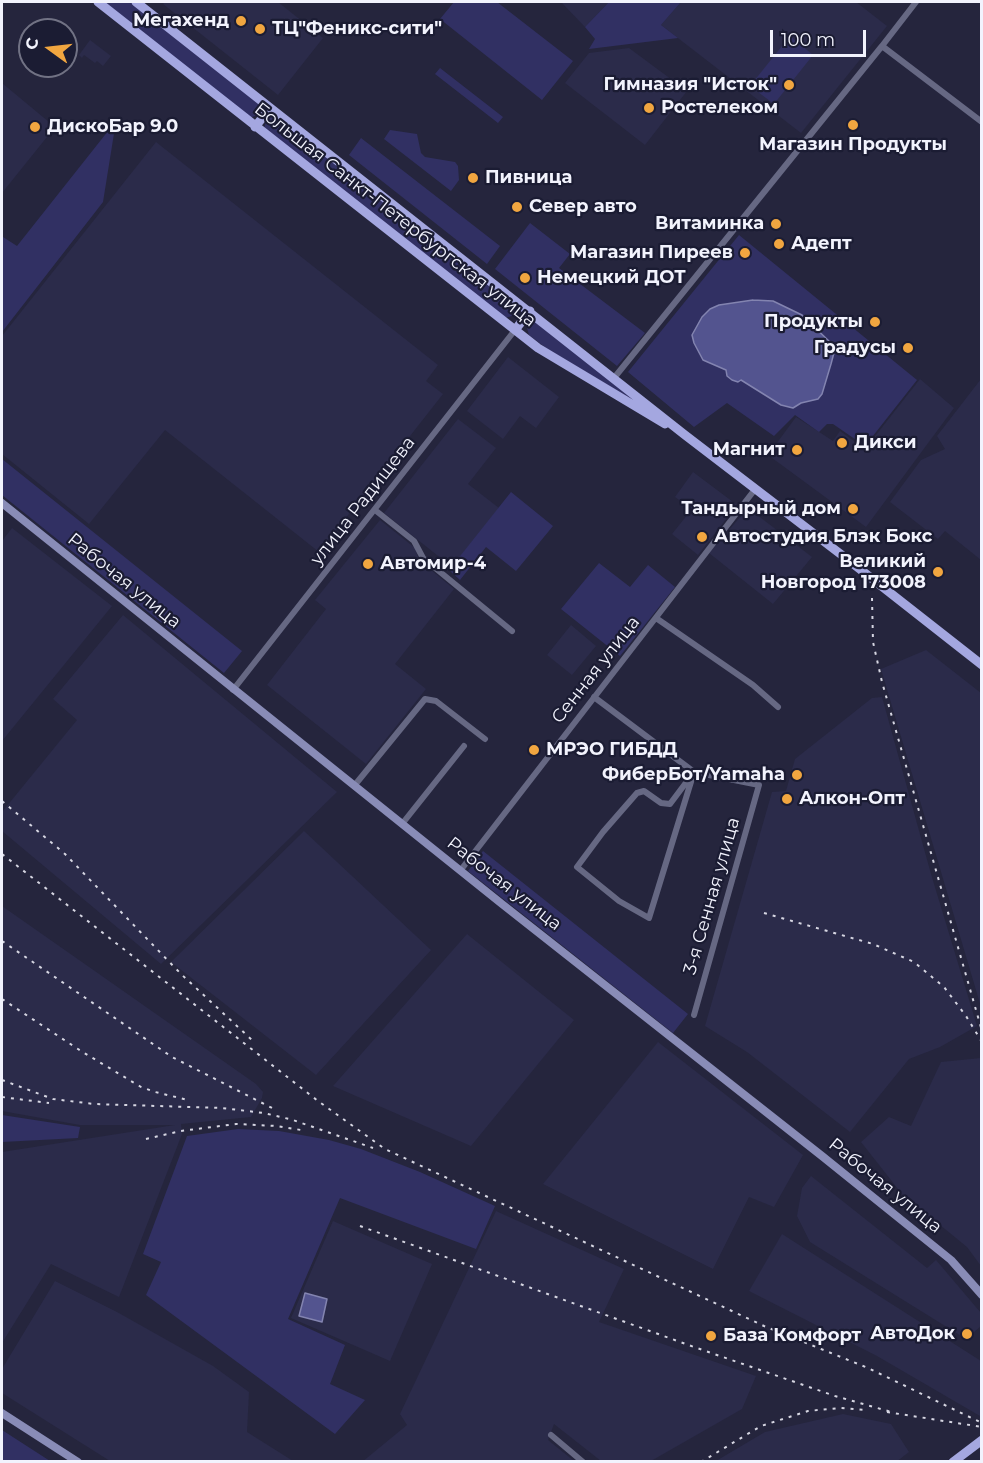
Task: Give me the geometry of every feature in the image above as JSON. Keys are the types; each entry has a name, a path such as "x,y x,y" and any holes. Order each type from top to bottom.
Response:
{"main road":[{"name":"Большая Санкт-Петербургская улица","path":"98,2 538,348 651,417 685,435"},
{"name":"Большая Санкт-Петербургская улица","path":"143,4 270,108 685,435 981,664"},
{"path":"255,127 270,108"},
{"path":"514,330 530,311"},
{"name":"Рабочая улица","path":"2,503 233,690 951,1260 981,1295"},
{"path":"2,1413 78,1461"},
{"path":"953,1461 981,1440"}],"street":[{"path":"614,378 916,2"},
{"path":"882,46 981,122"},
{"name":"улица Радищева","path":"233,690 514,330"},
{"name":"Сенная улица","path":"460,871 756,488"},
{"path":"375,510 414,541 427,562 512,631"},
{"path":"656,618 753,685 778,707"},
{"path":"594,698 694,772"},
{"path":"354,786 425,699 436,700 485,739"},
{"path":"402,824 464,746"},
{"path":"694,772 649,918 619,901 577,867 603,832 637,793 644,791 661,803 670,804 694,772"},
{"name":"3-я Сенная улица","path":"694,772 759,785 694,1015"},
{"path":"551,1435 583,1461"}],"shaded area":[{"path":"103,2 131,2 262,105 259,114 250,118"},
{"path":"165,2 278,2 323,38 278,95 163,4"},
{"path":"454,2 497,2 573,61 542,100 440,19"},
{"path":"561,2 609,2 585,27"},
{"path":"609,2 681,2 661,25 678,38 589,49 595,39 585,27"},
{"name":"Гимназия \"Исток\"","path":"681,2 856,2 887,26 801,133 661,25"},
{"path":"790,36 813,55 774,104 750,86"},
{"path":"90,40 111,56 103,66 84,55 82,58 79,55"},
{"path":"629,48 687,91 645,145 565,83 589,53"},
{"path":"440,68 503,117 498,123 435,74"},
{"path":"2,83 55,127 2,193"},
{"path":"275,114 516,303 515,315 505,318 264,128 267,119"},
{"path":"116,121 103,202 2,332 3,237 17,246"},
{"path":"390,130 417,134 421,153 425,157 455,162 458,166 459,180 451,191 384,139"},
{"path":"361,138 500,246 487,264 349,155"},
{"path":"156,142 438,365 426,381 443,394 319,552 165,430 89,524 2,454 2,336"},
{"path":"530,223 570,254 559,268 645,333 617,366 495,269"},
{"path":"739,235 917,380 865,446 833,424 827,424 819,432 795,415 774,436 727,403 694,427 628,372"},
{"path":"753,300 773,301 802,315 832,344 835,349 822,394 818,399 801,403 793,408 781,405 741,380 738,382 732,380 727,376 726,370 703,360 692,335 702,317 710,309 719,305"},
{"path":"535,321 646,408 546,348 529,335 527,328 531,322"},
{"path":"508,357 559,397 536,428 520,416 503,439 467,411"},
{"path":"920,379 954,408 866,527 768,455 796,417 833,441 840,431 865,449"},
{"path":"981,379 981,560 945,531 938,539 890,502 921,460 945,449 937,436"},
{"path":"458,419 496,448 468,484 499,508 452,567 384,513"},
{"path":"2,459 242,651 224,673 2,495"},
{"path":"693,472 737,505 698,555 672,534 692,509 675,497"},
{"path":"511,492 553,526 516,571 486,547 460,580 449,570"},
{"path":"748,508 812,557 773,604 709,553"},
{"path":"380,520 415,548 419,560 454,589 395,664 426,689 366,764 267,685 326,609 315,600"},
{"path":"12,528 112,606 2,741 2,541"},
{"path":"599,563 630,587 648,565 675,587 620,656 561,609"},
{"path":"123,615 337,792 161,964 2,831 2,812 77,720 53,699"},
{"path":"571,625 596,646 572,675 547,655"},
{"path":"926,650 981,693 981,1007 881,669"},
{"path":"882,697 931,874 977,1026 940,1047 909,1059 850,1132 747,1052 705,1026 772,792 786,791 795,759 872,698"},
{"path":"304,831 431,950 316,1075 171,962"},
{"path":"483,851 688,1014 673,1033 468,871"},
{"path":"2,906 256,1084 263,1092 251,1117 181,1124 182,1134 119,1297 51,1264 2,1343 2,1152 175,1125 80,1125 2,1111"},
{"path":"467,934 574,1020 471,1146 333,1086"},
{"path":"658,1042 803,1155 774,1207 749,1197 713,1269 543,1184"},
{"path":"982,1058 981,1266 967,1247 902,1194 861,1142 889,1117 911,1126 941,1062"},
{"path":"2,1115 80,1127 78,1138 2,1142"},
{"path":"238,1129 279,1131 329,1140 361,1149 420,1172 495,1206 476,1249 340,1198 288,1319 345,1345 330,1384 365,1400 335,1434 146,1295 161,1262 143,1254 187,1136"},
{"path":"811,1176 927,1268 936,1260 981,1313 981,1326 966,1339 810,1242 797,1216 802,1188"},
{"path":"496,1211 624,1269 599,1322 756,1376 742,1409 651,1461 601,1461 554,1424 548,1440 574,1461 362,1462 407,1425 400,1414"},
{"path":"333,1221 432,1264 390,1361 291,1318"},
{"path":"782,1234 981,1361 980,1416 877,1356 749,1291"},
{"path":"55,1281 117,1312 213,1366 249,1392 247,1432 293,1461 110,1461 2,1393 2,1369"},
{"path":"305,1293 327,1299 322,1322 299,1316"},
{"path":"843,1414 891,1424 909,1452 896,1462 716,1461 765,1432"},
{"path":"2,1430 50,1461 2,1461"}],"railway":[{"path":"872,598 873,642 882,682 982,1031"},
{"path":"2,801 65,854 181,974 252,1040"},
{"path":"2,854 318,1101 385,1149 764,1326 868,1368 982,1423"},
{"path":"764,913 873,944 914,962 944,987 982,1042"},
{"path":"2,941 172,1057 276,1110"},
{"path":"2,999 141,1087 188,1100"},
{"path":"2,1080 53,1099 94,1104 222,1108 264,1113 293,1120 373,1148"},
{"path":"2,1097 49,1103"},
{"path":"146,1139 181,1131 236,1124 301,1130"},
{"path":"360,1226 694,1347 835,1396 895,1413"},
{"path":"701,1462 761,1426 808,1411 840,1408 866,1410"},
{"path":"887,1412 982,1427"}],"place":[{"name":"Мегахенд","path":"241,21"},
{"name":"ТЦ\"Феникс-сити\"","path":"260,29"},
{"name":"Гимназия \"Исток\"","path":"789,85"},
{"name":"Ростелеком","path":"649,108"},
{"name":"Магазин Продукты","path":"853,125"},
{"name":"ДискоБар 9.0","path":"35,127"},
{"name":"Пивница","path":"473,178"},
{"name":"Север авто","path":"517,207"},
{"name":"Витаминка","path":"776,224"},
{"name":"Адепт","path":"779,244"},
{"name":"Магазин Пиреев","path":"745,253"},
{"name":"Немецкий ДОТ","path":"525,278"},
{"name":"Продукты","path":"875,322"},
{"name":"Градусы","path":"908,348"},
{"name":"Дикси","path":"842,443"},
{"name":"Магнит","path":"797,450"},
{"name":"Тандырный дом","path":"853,509"},
{"name":"Автостудия Блэк Бокс","path":"702,537"},
{"name":"Автомир-4","path":"368,564"},
{"name":"Великий Новгород 173008","path":"938,572"},
{"name":"МРЭО ГИБДД","path":"534,750"},
{"name":"ФиберБот/Yamaha","path":"797,775"},
{"name":"Алкон-Опт","path":"787,799"},
{"name":"АвтоДок","path":"967,1334"},
{"name":"База Комфорт","path":"711,1336"}]}
